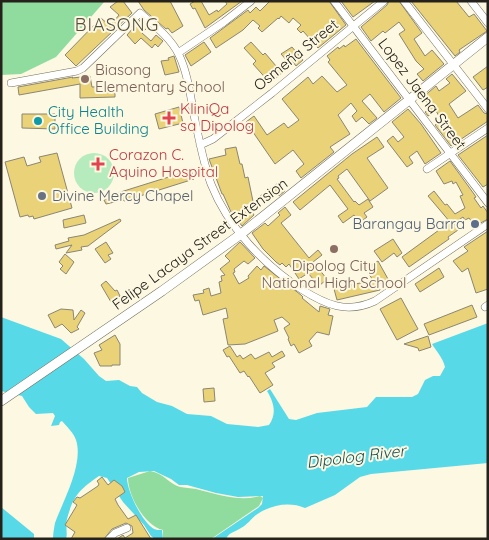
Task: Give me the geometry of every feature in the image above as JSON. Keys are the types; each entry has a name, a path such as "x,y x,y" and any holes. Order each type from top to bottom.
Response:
{"main road":[{"name":"Felipe Lacaya Street Extension","path":"3,400 157,295 241,234 488,37"}],"street":[{"path":"178,53 218,27 251,1"},
{"name":"Lopez Jaena Street","path":"334,1 488,204"},
{"name":"Osmeña Street","path":"200,145 213,139 272,93 384,1"},
{"path":"404,1 488,109"},
{"path":"471,1 488,23"},
{"path":"12,83 77,71 84,68 140,13 169,41 178,53 186,74 200,145 210,182 228,217 241,234 280,274 294,285 336,306 351,308 376,302 488,224"},
{"path":"427,169 488,128"},
{"path":"109,539 115,533 126,528"}],"green space":[{"path":"1,1 105,1 56,57 21,74 1,75"},
{"path":"98,153 105,156 111,162 114,173 113,181 105,190 98,193 90,193 83,190 75,181 74,169 77,162 86,154"},
{"path":"150,471 159,474 180,487 236,498 260,496 263,498 259,506 211,539 163,539 163,530 150,523 144,517 134,501 129,485 128,478"}],"water":[{"name":"Dipolog River","path":"1,317 61,339 106,381 119,380 130,386 137,387 142,393 157,402 172,406 187,414 211,416 227,424 258,427 269,425 273,416 273,404 267,391 270,389 289,419 296,420 317,413 367,407 376,397 412,397 418,394 425,380 433,376 440,376 445,367 432,344 488,323 488,463 371,474 360,477 335,495 305,508 293,505 280,505 267,509 256,515 243,527 230,533 226,539 212,539 258,508 262,504 263,496 238,497 216,493 187,485 179,485 154,471 139,472 127,478 128,484 136,506 145,520 154,529 162,530 163,539 155,539 123,502 107,478 99,476 82,489 72,504 66,524 66,539 53,539 55,523 75,471 78,450 76,440 72,432 62,421 59,425 51,426 55,416 53,413 36,414 22,396 1,391"},
{"path":"1,507 34,534 34,539 1,539"}],"building":[{"path":"118,1 123,1 132,13 76,66 65,55 101,18 110,26 119,15 110,7"},
{"path":"138,1 170,1 183,26 172,33 144,10"},
{"path":"195,1 201,1 209,15 217,10 218,12 227,4 225,1 242,1 205,28 195,8 193,9 190,4"},
{"path":"270,1 329,1 346,25 318,48 303,31 301,33 297,29 301,25 293,18 289,23 281,16 262,32 258,28 260,26 253,20 243,30 216,48 210,38 248,10 250,13 256,7 260,11"},
{"path":"341,1 375,1 353,17"},
{"path":"389,1 399,1 422,33 414,39 425,56 432,50 444,64 423,81 417,74 424,69 416,61 399,34 405,30 399,22 385,33 383,31 371,41 361,27 387,5"},
{"path":"411,1 456,1 469,17 474,14 487,31 459,50 460,52 455,56"},
{"path":"140,20 148,27 142,33 151,41 156,35 163,41 158,47 155,44 152,48 141,38 135,44 127,35"},
{"path":"356,39 401,98 384,112 370,94 362,101 377,118 369,124 362,117 356,122 352,116 357,111 351,103 338,115 350,134 330,147 334,152 301,178 296,171 304,164 293,150 275,164 246,122 254,116 267,135 284,123 288,128 299,120 282,99 308,77 313,84 322,76 337,92 347,85 328,62 330,60 327,56 338,47 339,49 344,45 345,47"},
{"path":"204,42 211,52 191,66 185,55"},
{"path":"251,42 263,55 265,53 282,73 270,83 253,64 256,61 244,48"},
{"path":"292,47 303,60 296,66 293,62 290,64 281,54"},
{"path":"174,56 179,72 165,75 161,61 169,60 168,58"},
{"path":"488,66 488,87 483,90 473,77"},
{"path":"452,74 466,91 449,104 458,118 478,105 484,113 488,114 488,121 451,146 435,125 442,121 436,111 428,116 425,112 431,108 423,97 436,86 439,91 450,83 446,79"},
{"path":"90,76 92,87 115,86 115,97 80,98 80,84 19,95 18,87 73,77"},
{"name":"KliniQa sa Dipolog","path":"179,107 183,123 159,129 155,114"},
{"path":"408,109 441,153 425,164 417,151 409,157 413,163 407,167 387,141 393,136 398,142 404,137 392,122"},
{"name":"City Health Office Building","path":"22,114 55,114 55,129 22,128"},
{"path":"488,135 488,184 483,187 458,155"},
{"path":"377,137 384,147 367,158 388,188 370,201 347,169 337,179 354,202 359,205 368,199 373,207 364,213 367,217 359,223 354,215 343,223 338,216 348,209 330,185 300,210 293,202 352,154"},
{"path":"236,147 245,178 248,177 255,211 252,212 254,215 242,226 231,212 222,194 209,159 226,155 225,149"},
{"name":"Corazon C. Aquino Hospital","path":"57,153 72,208 34,219 33,216 29,217 28,215 20,217 5,162 24,157 27,166 41,162 39,157"},
{"path":"450,161 476,197 474,198 481,208 483,206 488,213 488,219 475,226 469,218 465,220 463,217 454,223 458,230 448,237 449,239 409,267 402,257 450,222 428,196 434,191 455,214 465,208 460,196 463,195 456,182 453,184 452,181 444,184 436,171"},
{"path":"191,170 194,179 124,201 106,204 104,200 112,197 111,195"},
{"path":"278,183 285,191 279,196 276,192 264,201 260,196"},
{"path":"285,207 291,215 281,223 309,258 318,250 322,255 313,262 327,279 319,286 308,273 299,279 289,264 286,267 282,263 280,265 276,262 263,249 252,233 265,223 268,226 280,215 278,213"},
{"path":"84,215 86,223 64,228 63,220"},
{"path":"120,219 121,221 88,246 81,247 82,250 66,253 72,245 56,249 55,245 69,241 68,238 84,235"},
{"path":"488,231 488,289 476,293 468,268 462,272 453,261 468,251 464,247"},
{"path":"393,239 402,253 397,257 394,253 382,262 374,251"},
{"path":"106,242 113,253 108,255 111,259 105,263 95,249"},
{"path":"240,242 255,258 248,264 244,261 234,269 235,272 233,273 239,284 249,278 248,276 257,266 261,270 264,266 319,312 320,306 330,309 328,315 333,316 329,335 317,332 309,341 312,346 299,353 294,344 291,346 284,328 290,324 282,317 274,320 278,331 245,344 228,345 223,319 228,318 226,308 203,315 199,300 195,301 193,295 204,293 203,290 209,288 211,296 221,293 219,282 222,281 221,276 225,275 220,269 230,261 225,256"},
{"path":"65,254 74,262 66,274 60,269 63,266 59,262"},
{"path":"378,261 388,279 378,284 380,290 337,300 334,289 373,280 365,269"},
{"path":"439,268 444,277 420,292 415,284"},
{"path":"106,281 115,291 117,290 120,296 111,302 101,285"},
{"path":"401,298 418,329 397,340 380,309"},
{"path":"472,305 477,317 429,335 424,324"},
{"path":"61,309 73,310 74,320 81,310 85,313 77,327 79,329 71,333 62,324 55,328 48,315"},
{"path":"115,335 120,344 120,365 100,366 94,353 102,350 99,345"},
{"path":"428,336 431,347 419,351 418,348 404,344"},
{"path":"230,346 237,357 240,355 243,359 251,354 255,359 269,352 272,357 282,351 285,356 272,363 275,367 265,373 273,385 260,393 249,376 244,371 240,373 229,356 227,357 223,350"},
{"path":"214,388 215,401 204,402 203,389"},
{"path":"102,477 108,485 114,480 122,486 125,492 115,499 118,505 128,519 136,515 151,539 117,539 123,535 125,538 133,533 132,526 126,523 112,529 104,539 71,539 75,532 65,525 77,505 73,502 77,497 80,498 98,486 97,481"}],"place":[{"name":"Biasong Elementary School","path":"85,79"},
{"name":"KliniQa sa Dipolog","path":"169,118"},
{"name":"City Health Office Building","path":"38,121"},
{"name":"Corazon C. Aquino Hospital","path":"98,164"},
{"name":"Divine Mercy Chapel","path":"42,196"},
{"name":"Barangay Barra","path":"475,224"},
{"name":"Dipolog City National High School","path":"334,249"}],"district":[{"name":"BIASONG","path":"117,25"}]}
